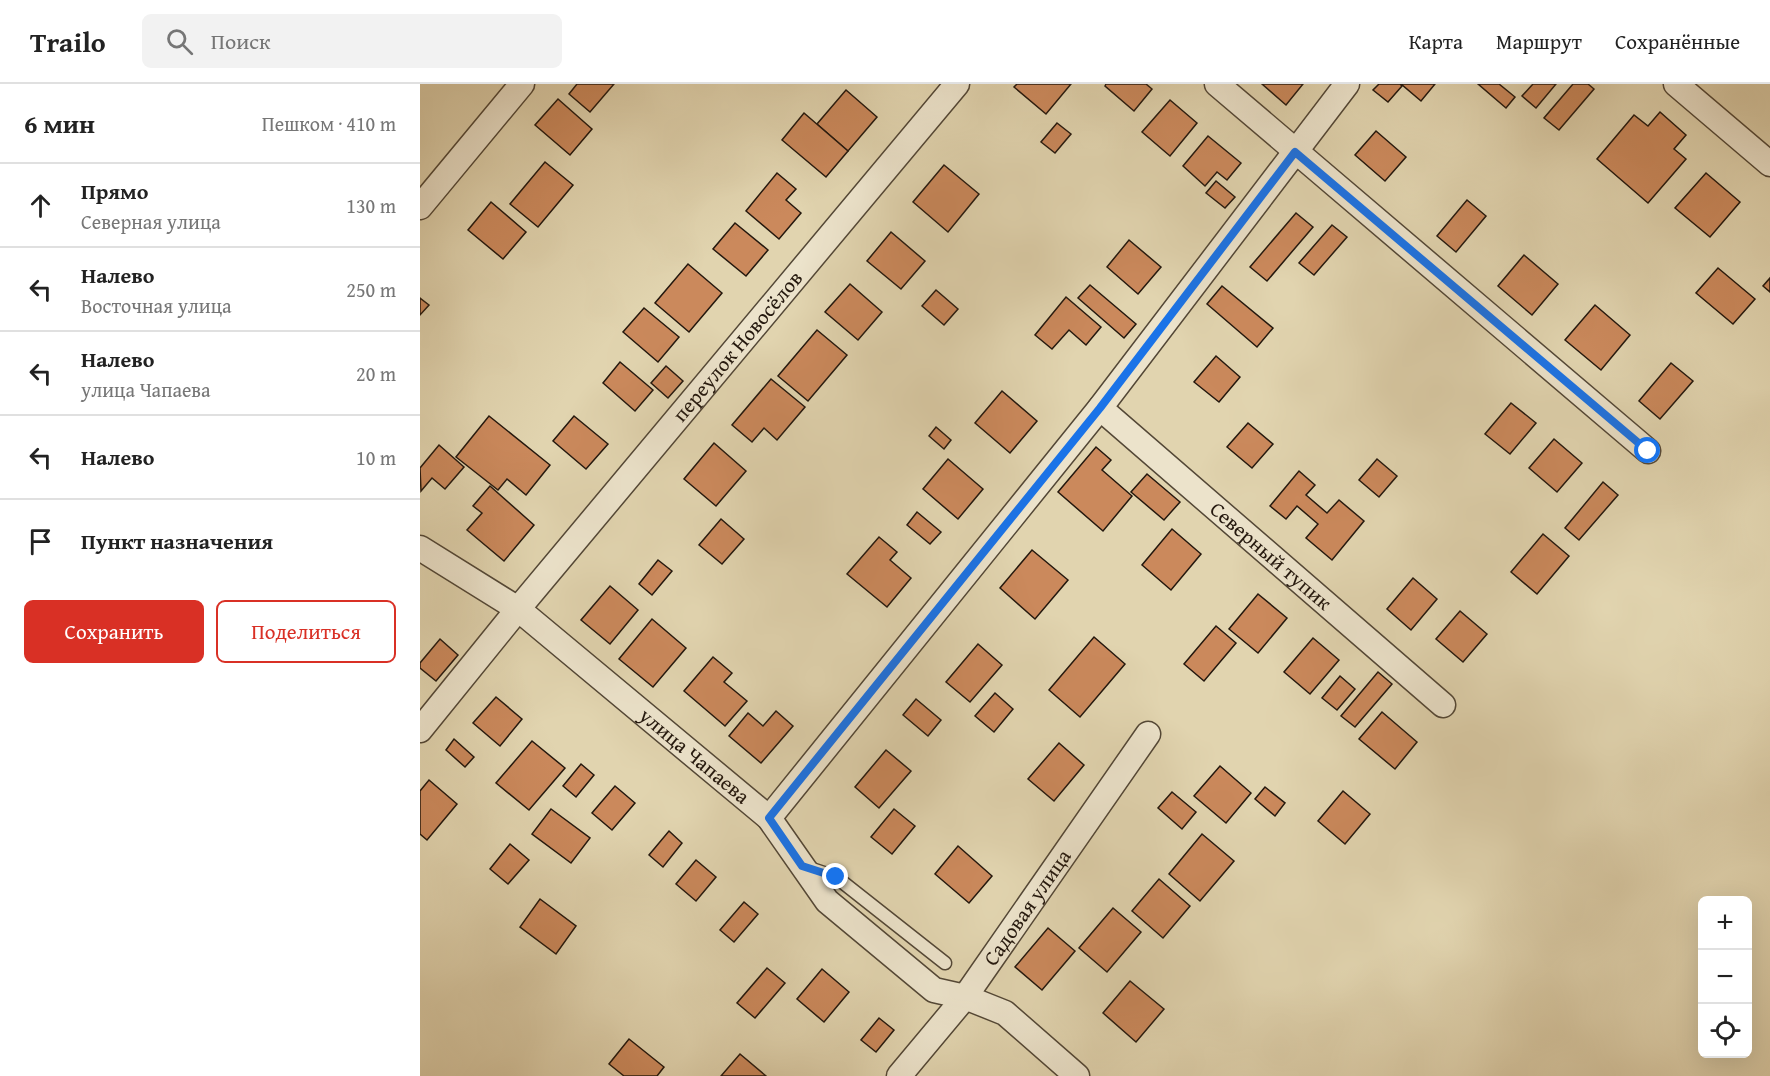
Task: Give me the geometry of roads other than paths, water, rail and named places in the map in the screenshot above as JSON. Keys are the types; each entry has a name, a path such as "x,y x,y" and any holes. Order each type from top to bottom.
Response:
{"street":[{"path":"423,196 522,84"},
{"name":"переулок Новосёлов","path":"420,730 518,609 957,84"},
{"path":"1217,84 1648,451"},
{"path":"769,818 1100,408 1347,84"},
{"path":"1676,84 1770,164"},
{"name":"Северный тупик","path":"1100,408 1443,705"},
{"name":"улица Чапаева","path":"420,548 518,609 769,818 827,901 934,990 965,997 1005,1013 1070,1070"},
{"name":"Садовая улица","path":"899,1076 965,997 1148,734"}],"lane":[{"path":"802,866 836,877 945,963"}]}
